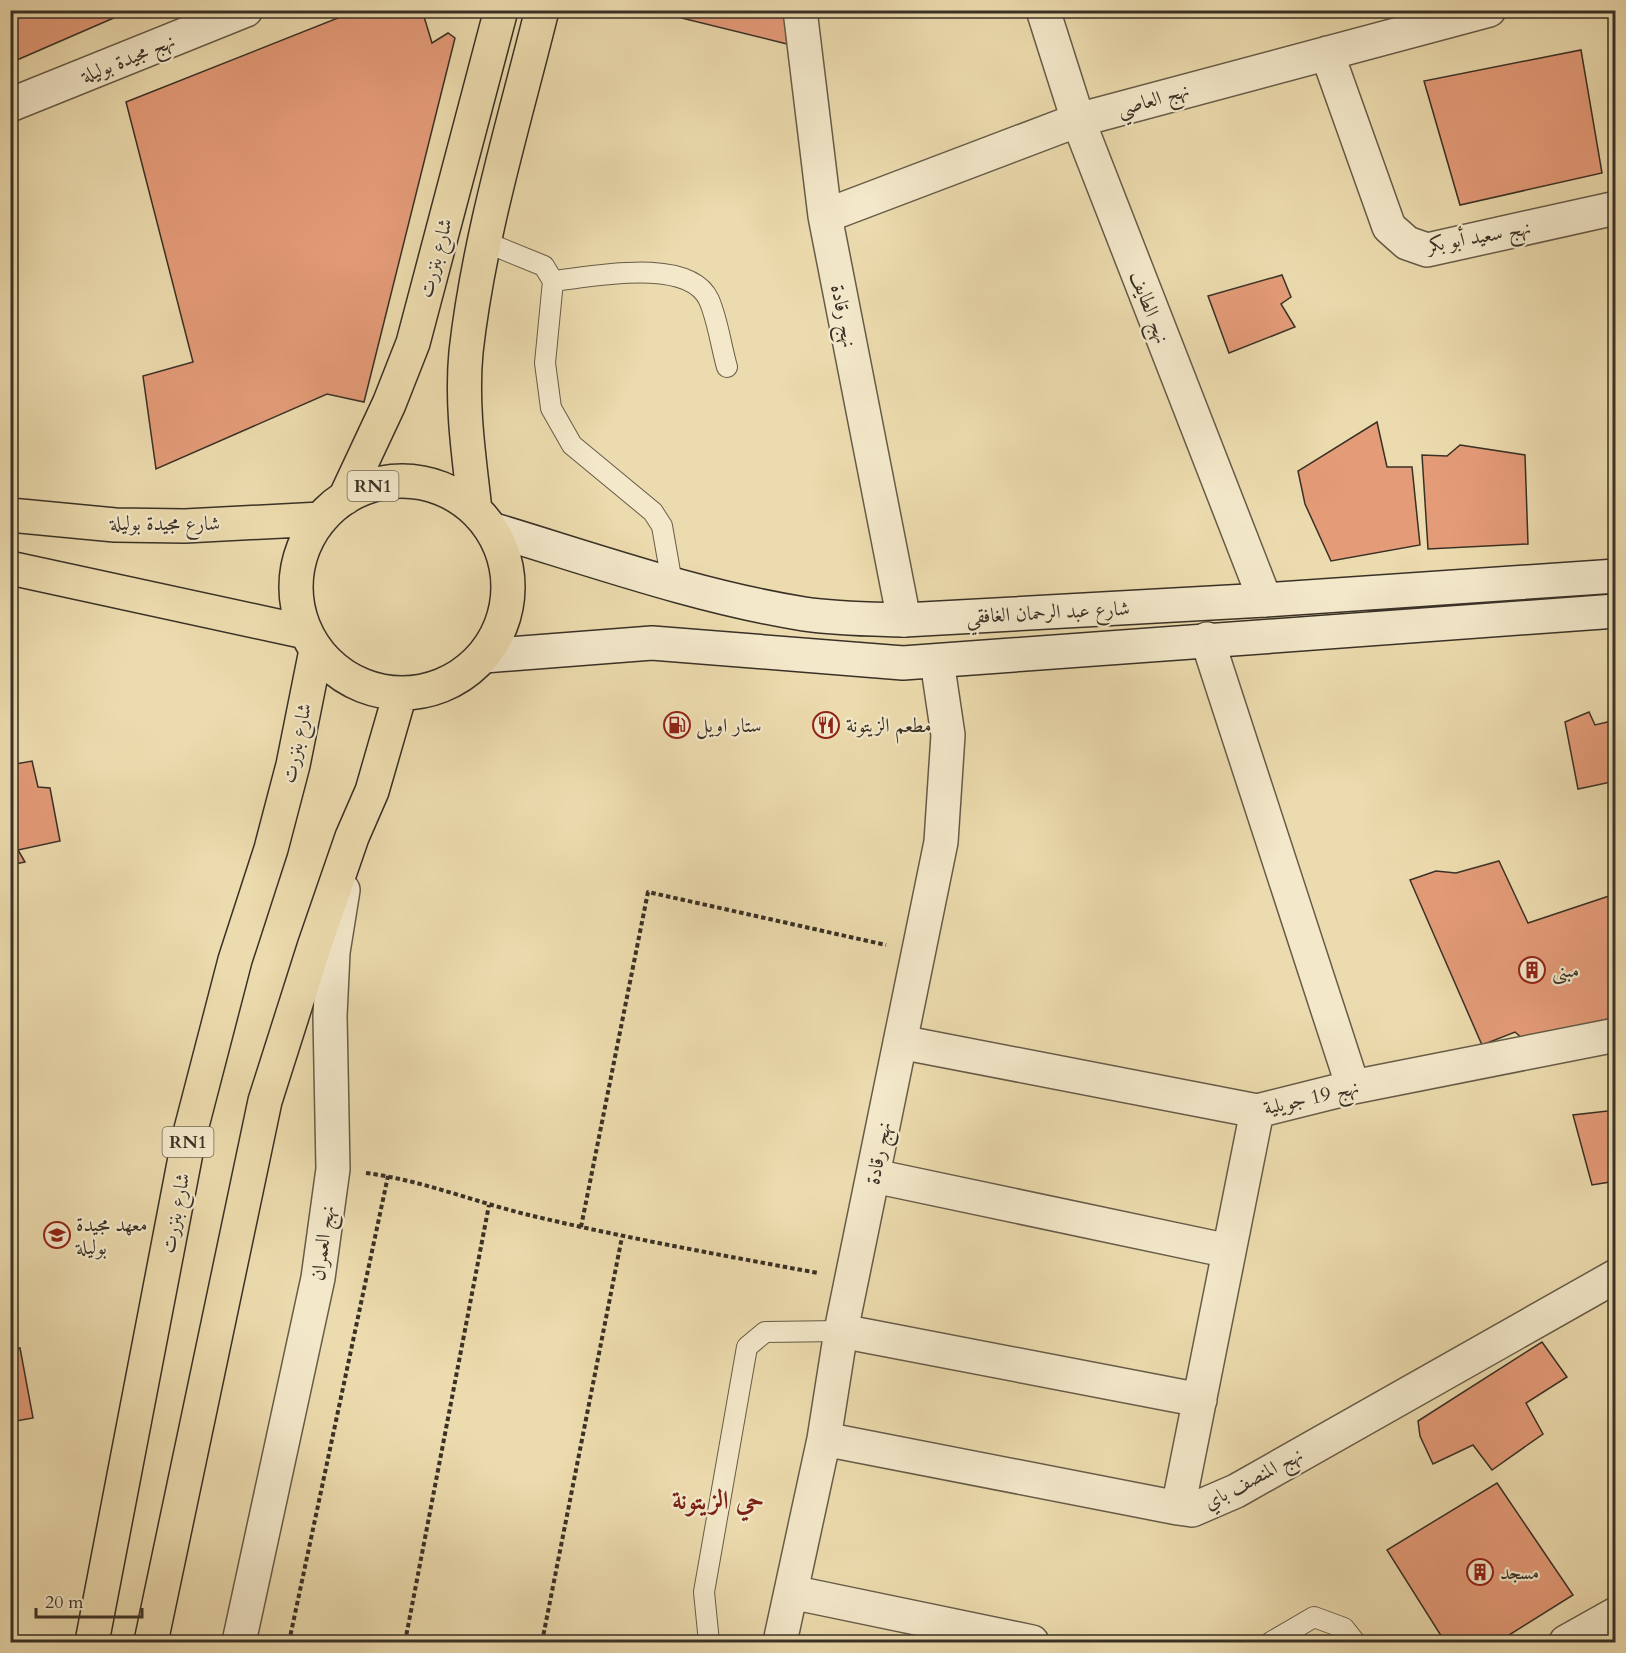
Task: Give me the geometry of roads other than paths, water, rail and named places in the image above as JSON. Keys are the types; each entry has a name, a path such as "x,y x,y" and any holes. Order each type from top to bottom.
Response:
{"main road":[{"name":"شارع بنزرت","path":"345,498 389,404 413,343 501,10"},
{"name":"RN1","path":"483,519 446,490 412,481 377,484 345,498 321,519 308,538 299,561 296,585 298,609 311,641 339,673 368,688 400,694 432,689 460,677 484,656 498,633 507,607 509,581 504,554 483,519 464,419 466,352 485,242 542,10"},
{"name":"شارع مجيدة بوليلة","path":"10,515 115,525 185,526 321,519"},
{"path":"10,568 311,641"},
{"name":"شارع بنزرت","path":"92,1642 189,1137 235,960 271,849 293,765 311,641"},
{"path":"151,1642 265,1101 352,837 372,791 400,694"}],"street":[{"name":"نهج مجيدة بوليلة","path":"10,105 246,10"},
{"name":"نهج رقادة","path":"800,10 825,216 904,620"},
{"name":"نهج الطايف","path":"1043,10 1078,120 1265,600"},
{"name":"نهج العاصي","path":"825,216 1078,120 1490,10"},
{"name":"نهج سعيد أبو بكر","path":"1327,53 1389,227 1407,243 1427,250 1616,208"},
{"name":"شارع عبد الرحمان الغافقي","path":"483,519 672,584 804,614 856,619 904,620 1265,600 1616,576"},
{"name":"شارع عبد الرحمان الغافقي","path":"484,656 652,643 903,663 937,662 1207,639 1616,611"},
{"path":"1207,639 1353,1087"},
{"name":"نهج رقادة","path":"780,1642 824,1439 841,1331 941,842 948,735 937,662"},
{"name":"نهج العمران","path":"239,1642 318,1278 333,1169 330,1055 333,952 352,837"},
{"name":"نهج 19 جويلية","path":"900,1042 1257,1111 1353,1087 1616,1035"},
{"name":"نهج المنصف باي","path":"1257,1111 1178,1508 1192,1510 1236,1491 1616,1276"},
{"path":"874,1176 1229,1251"},
{"path":"841,1331 1200,1401"},
{"path":"824,1439 1178,1508"},
{"path":"791,1592 1032,1642"},
{"path":"1566,1642 1616,1614"}],"lane":[{"path":"485,242 544,266 553,281 544,363 551,408 572,445 653,512 662,526 672,584"},
{"path":"553,281 626,273 675,274 694,282 708,299 727,368"},
{"path":"709,1642 704,1592 747,1347 765,1332 841,1331"},
{"path":"1270,1642 1314,1617 1344,1628 1355,1642"}],"place":[{"name":"ستار اويل","path":"677,725"},
{"name":"مطعم الزيتونة","path":"826,725"},
{"name":"مبنى","path":"1532,970"},
{"name":"معهد مجيدة بوليلة","path":"57,1235"},
{"name":"مسجد","path":"1480,1572"}],"district":[{"name":"حي الزيتونة","path":"718,1500"}]}
